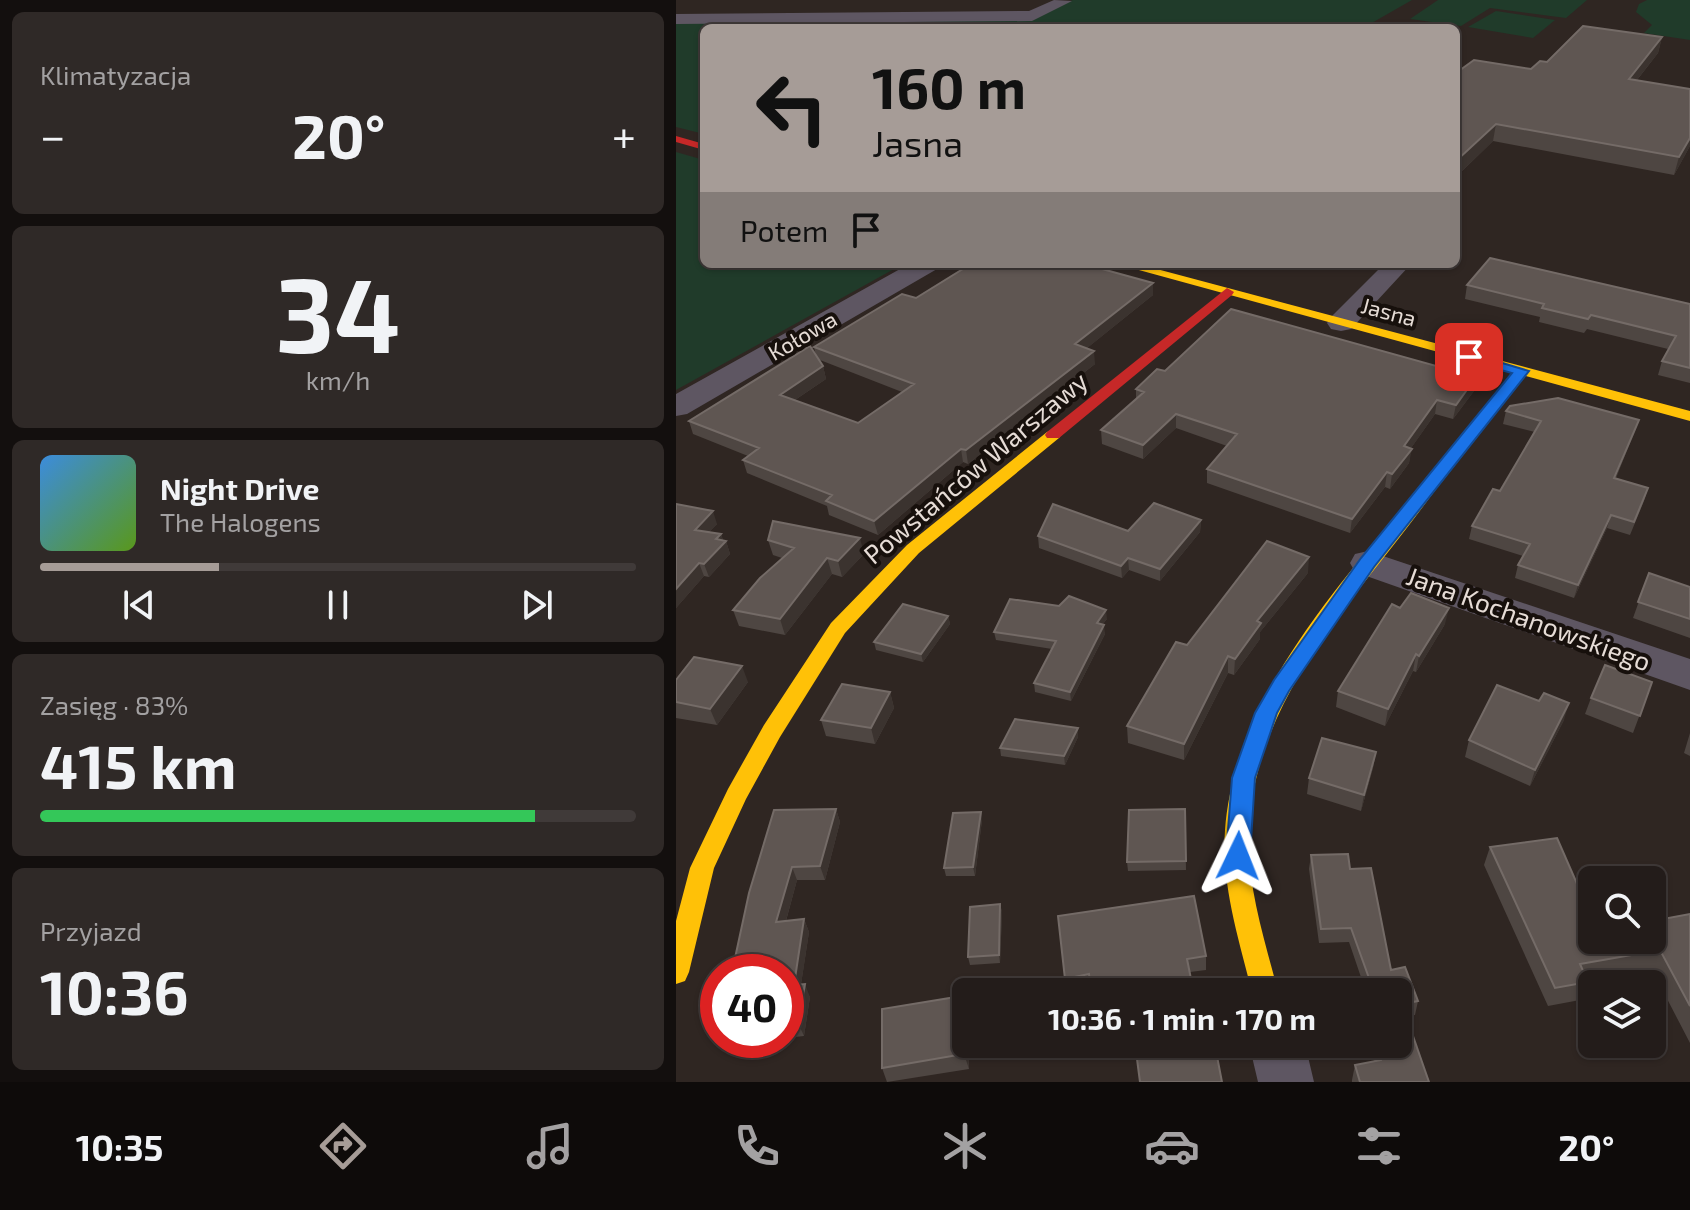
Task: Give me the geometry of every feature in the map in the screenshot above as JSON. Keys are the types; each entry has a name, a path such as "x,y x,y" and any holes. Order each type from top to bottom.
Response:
{"street":[{"path":"676,19 1015,17 1032,16 1064,1"},
{"path":"676,139 700,146"},
{"name":"Kołowa","path":"676,407 921,268"},
{"name":"Jasna","path":"1138,268 1690,416"},
{"path":"1341,323 1394,268"},
{"name":"Powstańców Warszawy","path":"676,972 689,867 838,628 869,594 948,520 1227,292"},
{"path":"1262,978 1238,884 1238,828 1243,778 1262,723 1282,686 1368,563 1522,371"},
{"name":"Jana Kochanowskiego","path":"1368,563 1690,675"},
{"path":"1280,1058 1286,1082"}],"green space":[{"path":"1073,0 1412,0 1370,24 700,24 700,133 676,127 676,22 1026,19"},
{"path":"1438,0 1587,0 1566,18 1490,8 1461,26 1410,19"},
{"path":"1647,0 1690,0 1690,40 1644,33 1652,25 1636,12 1639,4"},
{"path":"1496,11 1555,20 1533,38 1468,27"},
{"path":"676,152 700,159 700,268 896,268 676,390"}],"building":[{"path":"1583,26 1662,37 1629,79 1690,89 1690,138 1679,157 1496,124 1460,157 1460,70 1474,60 1531,69 1540,61 1547,62"},
{"path":"1490,258 1690,304 1690,368 1662,361 1676,336 1591,315 1588,319 1542,308 1544,304 1467,285"},
{"path":"965,268 1099,268 1153,283 1075,344 1094,351 966,450 961,449 874,521 826,501 832,495 743,460 759,448 689,421 810,346 823,366 780,395 858,423 914,384 814,347 902,294 916,298"},
{"path":"1231,309 1476,377 1456,405 1437,400 1404,446 1412,449 1392,474 1387,472 1352,519 1207,469 1237,434 1176,414 1143,445 1101,430 1144,392 1136,389 1157,369 1165,371"},
{"path":"1558,398 1639,420 1614,478 1648,488 1634,522 1611,515 1578,585 1518,565 1530,544 1472,526 1493,489 1500,491 1541,421 1506,411 1510,406"},
{"path":"1154,503 1201,520 1160,569 1128,558 1121,566 1038,536 1053,504 1128,531"},
{"path":"676,504 713,511 695,530 721,534 716,539 726,541 704,564 699,563 676,589"},
{"path":"773,521 860,538 838,561 827,558 780,619 733,610 760,578 794,548 768,540"},
{"path":"1267,541 1309,557 1257,621 1261,623 1235,659 1228,656 1184,744 1127,726 1176,642 1187,645"},
{"path":"1649,573 1690,587 1690,619 1638,602"},
{"path":"1411,593 1449,608 1419,656 1416,654 1388,709 1338,691 1392,604 1400,608"},
{"path":"1069,596 1106,610 1097,623 1104,625 1070,692 1034,683 1056,641 994,632 1010,599 1059,606"},
{"path":"903,604 948,616 921,654 874,642"},
{"path":"694,657 742,666 710,709 676,702 676,680"},
{"path":"1605,665 1652,682 1640,716 1591,698"},
{"path":"842,684 890,692 871,728 821,720"},
{"path":"1497,685 1539,701 1544,693 1569,703 1535,770 1469,740"},
{"path":"1015,719 1078,728 1064,756 1000,748"},
{"path":"1322,738 1376,752 1364,795 1309,778"},
{"path":"836,809 820,866 792,867 776,922 804,919 799,954 736,954 749,893 774,810"},
{"path":"1185,809 1186,861 1127,862 1129,810"},
{"path":"981,812 973,867 944,868 953,813"},
{"path":"1557,838 1578,886 1578,954 1637,954 1580,964 1583,970 1578,970 1578,984 1555,988 1490,847"},
{"path":"1348,854 1350,869 1371,868 1391,970 1405,967 1409,978 1369,978 1351,928 1321,929 1311,855"},
{"path":"1194,896 1206,956 1187,959 1191,978 1089,978 1089,974 1065,978 1058,916"},
{"path":"1000,904 999,955 968,957 970,907"},
{"path":"1690,914 1690,1006 1662,954 1666,954 1666,918"},
{"path":"1412,985 1418,1001 1412,1002"},
{"path":"952,998 952,1056 882,1068 882,1009"},
{"path":"1412,1036 1429,1082 1360,1082 1355,1065 1380,1058 1412,1058"},
{"path":"1217,1058 1222,1082 1140,1082 1137,1059"}],"traffic: fast":[{"path":"1424,493 1522,371"}],"traffic: slow":[{"path":"1138,268 1690,416"},
{"path":"676,972 702,868 736,796 772,731 838,628 913,549 1053,435"},
{"path":"1262,978 1246,912 1237,851 1243,785 1258,739 1279,694 1305,650 1424,493"}],"traffic: jam":[{"path":"676,139 700,146"},
{"path":"1053,435 1227,292"}],"route":[{"path":"1238,856 1243,778 1266,713 1368,563 1522,371 1469,357"}]}
